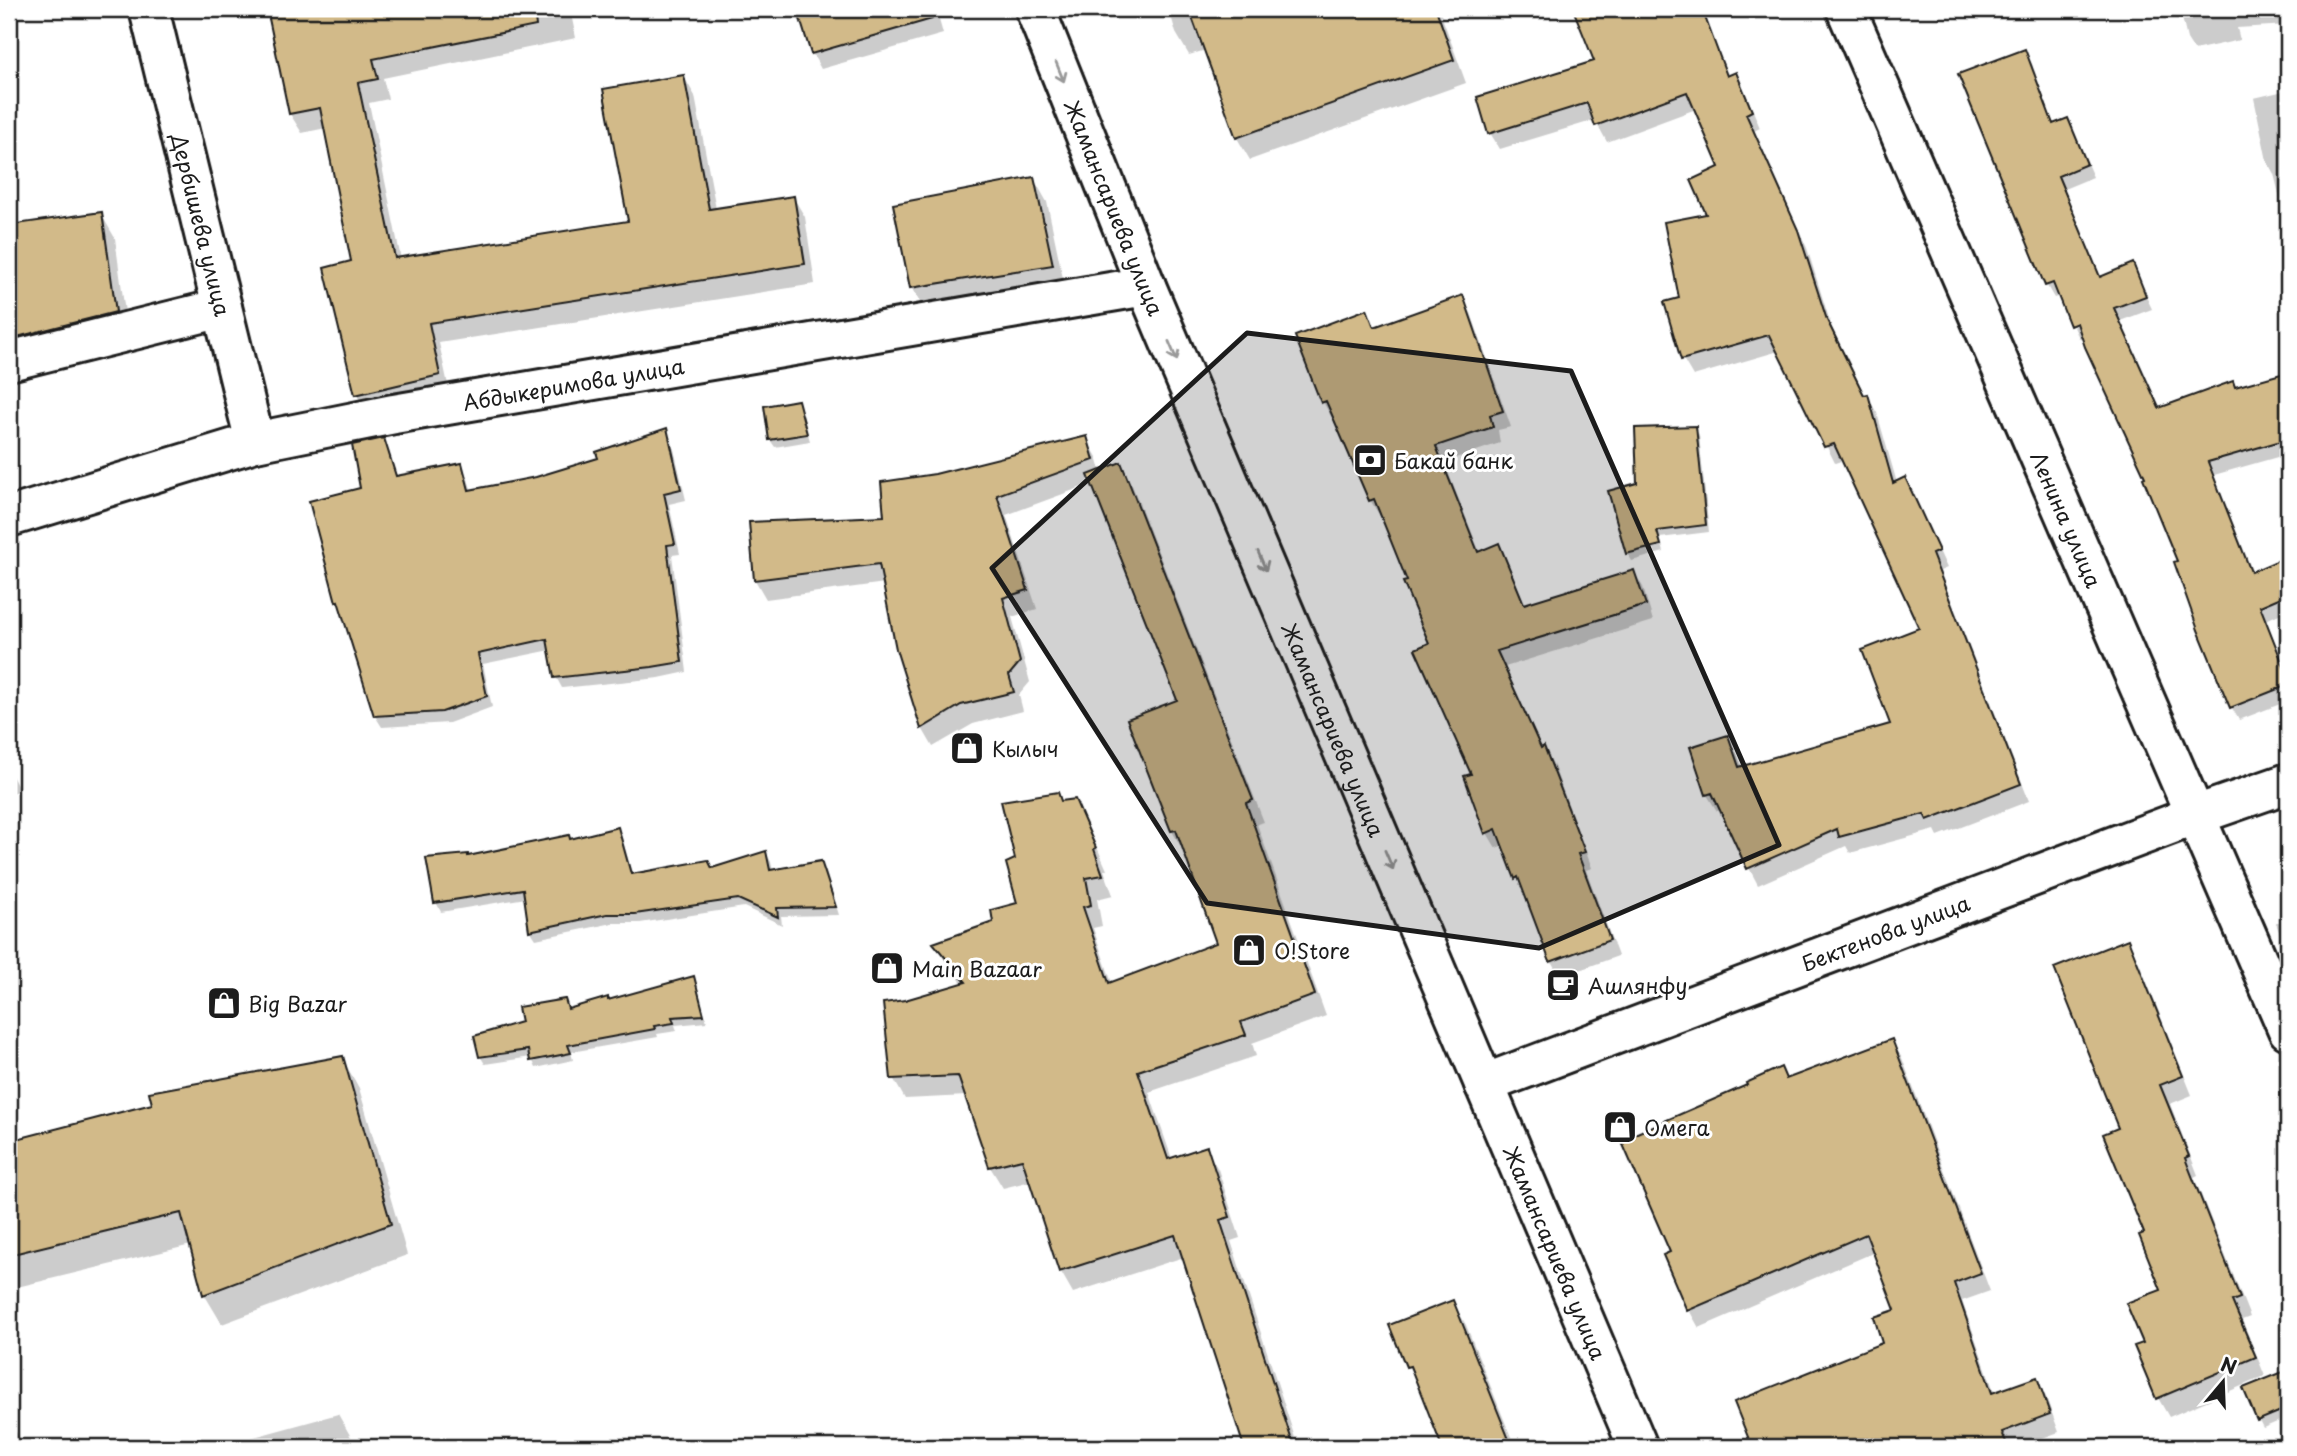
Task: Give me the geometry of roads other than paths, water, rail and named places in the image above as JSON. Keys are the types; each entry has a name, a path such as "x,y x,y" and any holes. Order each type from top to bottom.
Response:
{"street":[{"name":"Дербишева улица","path":"149,9 255,442"},
{"name":"Жамансариева улица","path":"1035,9 1146,286 1638,1447"},
{"name":"Ленина улица","path":"1846,9 2288,1030"},
{"name":"Абдыкеримова улица","path":"9,517 255,442 394,414 1146,286"},
{"path":"9,361 222,307"},
{"name":"Бектенова улица","path":"1484,1084 2196,815 2288,783"}],"place":[{"name":"Бакай банк","path":"1370,460"},
{"name":"Кылыч","path":"967,748"},
{"name":"O!Store","path":"1249,950"},
{"name":"Main Bazaar","path":"887,968"},
{"name":"Ашлянфу","path":"1563,985"},
{"name":"Big Bazar","path":"224,1003"},
{"name":"Омега","path":"1620,1127"}]}
